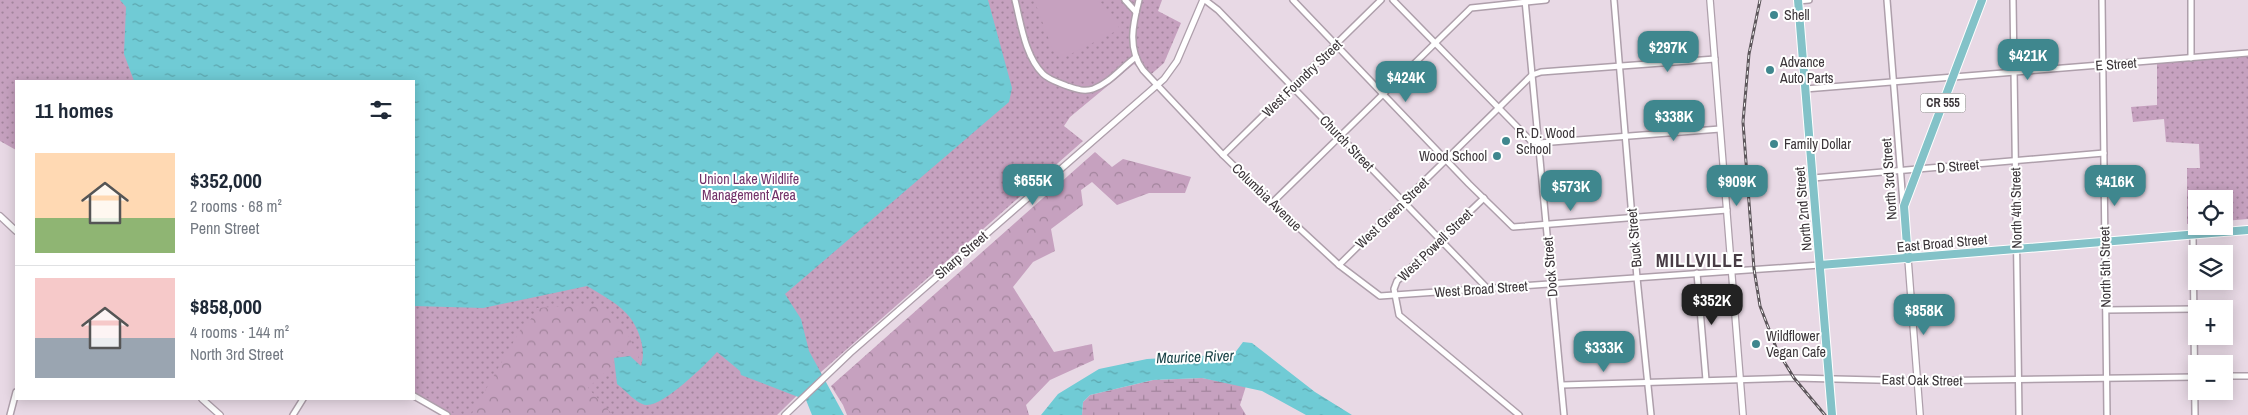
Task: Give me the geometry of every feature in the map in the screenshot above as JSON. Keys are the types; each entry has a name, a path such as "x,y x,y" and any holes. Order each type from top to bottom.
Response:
{"main road":[{"name":"North 2nd Street","path":"1798,0 1832,415"},
{"name":"CR 555","path":"1904,206 1982,0"},
{"name":"North 3rd Street","path":"1904,206 1908,259"},
{"name":"East Broad Street","path":"2233,231 2248,230"},
{"name":"East Broad Street","path":"1820,265 2193,235"}],"street":[{"path":"1015,0 1028,50 1044,76 1083,90 1092,89 1103,84 1136,57 1132,36 1139,0"},
{"path":"1125,0 1136,12"},
{"name":"Sharp Street","path":"785,415 819,380 1158,85 1173,70 1204,0"},
{"name":"Church Street","path":"1204,0 1218,10 1487,288"},
{"path":"1293,0 1505,220 1517,227 1726,210"},
{"name":"West Foundry Street","path":"1223,155 1381,0"},
{"path":"1393,0 1531,141 1539,143 1720,129"},
{"path":"1272,203 1382,93 1474,6 1546,0"},
{"name":"Buck Street","path":"1614,0 1637,278 1651,415"},
{"path":"1710,0 1743,415"},
{"path":"1798,0 1809,0"},
{"name":"North 3rd Street","path":"1887,0 1904,206"},
{"name":"North 4th Street","path":"2014,0 2019,415"},
{"name":"North 5th Street","path":"2102,0 2107,415"},
{"path":"2190,0 2191,58"},
{"name":"Dock Street","path":"1525,1 1564,415"},
{"name":"E Street","path":"1805,90 2248,53"},
{"name":"Columbia Avenue","path":"1136,57 1143,70 1223,155 1272,203 1339,265 1375,294 1385,296"},
{"path":"1532,75 1540,72 1715,59"},
{"name":"West Green Street","path":"1339,265 1499,110 1532,75"},
{"name":"D Street","path":"1813,178 2104,153"},
{"name":"West Powell Street","path":"1395,295 1394,287 1396,282 1484,198"},
{"path":"0,216 15,230"},
{"path":"2193,235 2194,300"},
{"name":"North 3rd Street","path":"1908,259 1920,415"},
{"name":"East Broad Street","path":"1637,278 1820,265"},
{"path":"1697,273 1706,380"},
{"name":"West Broad Street","path":"1385,296 1637,278"},
{"path":"1395,295 1400,315 1519,415"},
{"path":"2106,310 2188,309"},
{"path":"2233,376 2248,376"},
{"name":"East Oak Street","path":"1562,385 1829,377 1918,381 2188,377"},
{"path":"10,415 15,396"},
{"path":"415,397 446,415"},
{"path":"203,400 220,415"},
{"path":"293,415 302,400"},
{"path":"2195,400 2195,415"}],"green space":[{"name":"Union Lake Wildlife Management Area","path":"0,0 1162,0 1158,11 1181,23 1164,63 1148,77 1134,64 1070,117 1064,126 1083,141 821,372 777,415 613,415 588,388 614,364 613,356 615,352 625,352 636,365 641,366 625,330 611,313 597,304 537,308 528,324 525,322 471,415 458,415 415,392 415,80 15,80 15,149 0,141"},
{"path":"1034,0 1096,0 1103,4 1120,29 1063,58 1055,55"},
{"path":"2248,54 2248,219 2233,220 2233,190 2188,190 2187,224 2187,168 2200,168 2199,144 2166,142 2164,119 2133,122 2131,107 2157,105 2157,62"},
{"path":"1095,152 1112,167 1123,159 1191,177 1185,193 1149,193 1117,205 1092,182 1081,190 1083,205 1051,229 1055,251 1033,262 1013,287 1054,352 1092,344 1094,360 1050,380 1026,405 1029,415 847,415 831,386"},
{"path":"587,286 626,313 656,415 446,415 415,397 415,306"},
{"path":"1202,378 1246,386 1240,405 1246,415 1082,415 1083,402 1090,395 1153,380"}],"water":[{"name":"Union Lake Wildlife Management Area","path":"120,0 988,0 1012,88 1009,102 785,294 801,319 809,351 844,415 812,415 806,400 741,375 740,371 717,352 673,393 653,404 646,405 635,399 617,384 614,358 630,356 641,366 643,352 638,331 622,309 608,298 587,286 483,308 415,306 415,80 134,80 124,54 126,7"},
{"name":"Maurice River","path":"1243,342 1252,343 1315,392 1352,415 1306,415 1262,391 1202,378 1153,380 1090,395 1083,402 1082,415 1041,415 1058,394 1099,369 1147,359 1234,354"}],"railway":[{"path":"1760,0 1749,54 1743,122 1754,269 1760,306 1777,350 1794,378 1825,415"}],"place":[{"name":"Shell","path":"1774,15"},
{"name":"Advance Auto Parts","path":"1770,70"},
{"name":"R. D. Wood School","path":"1506,141"},
{"name":"Family Dollar","path":"1774,144"},
{"name":"Wood School","path":"1497,156"},
{"name":"Wildflower Vegan Cafe","path":"1756,344"}],"district":[{"name":"MILLVILLE","path":"1700,260"}]}
